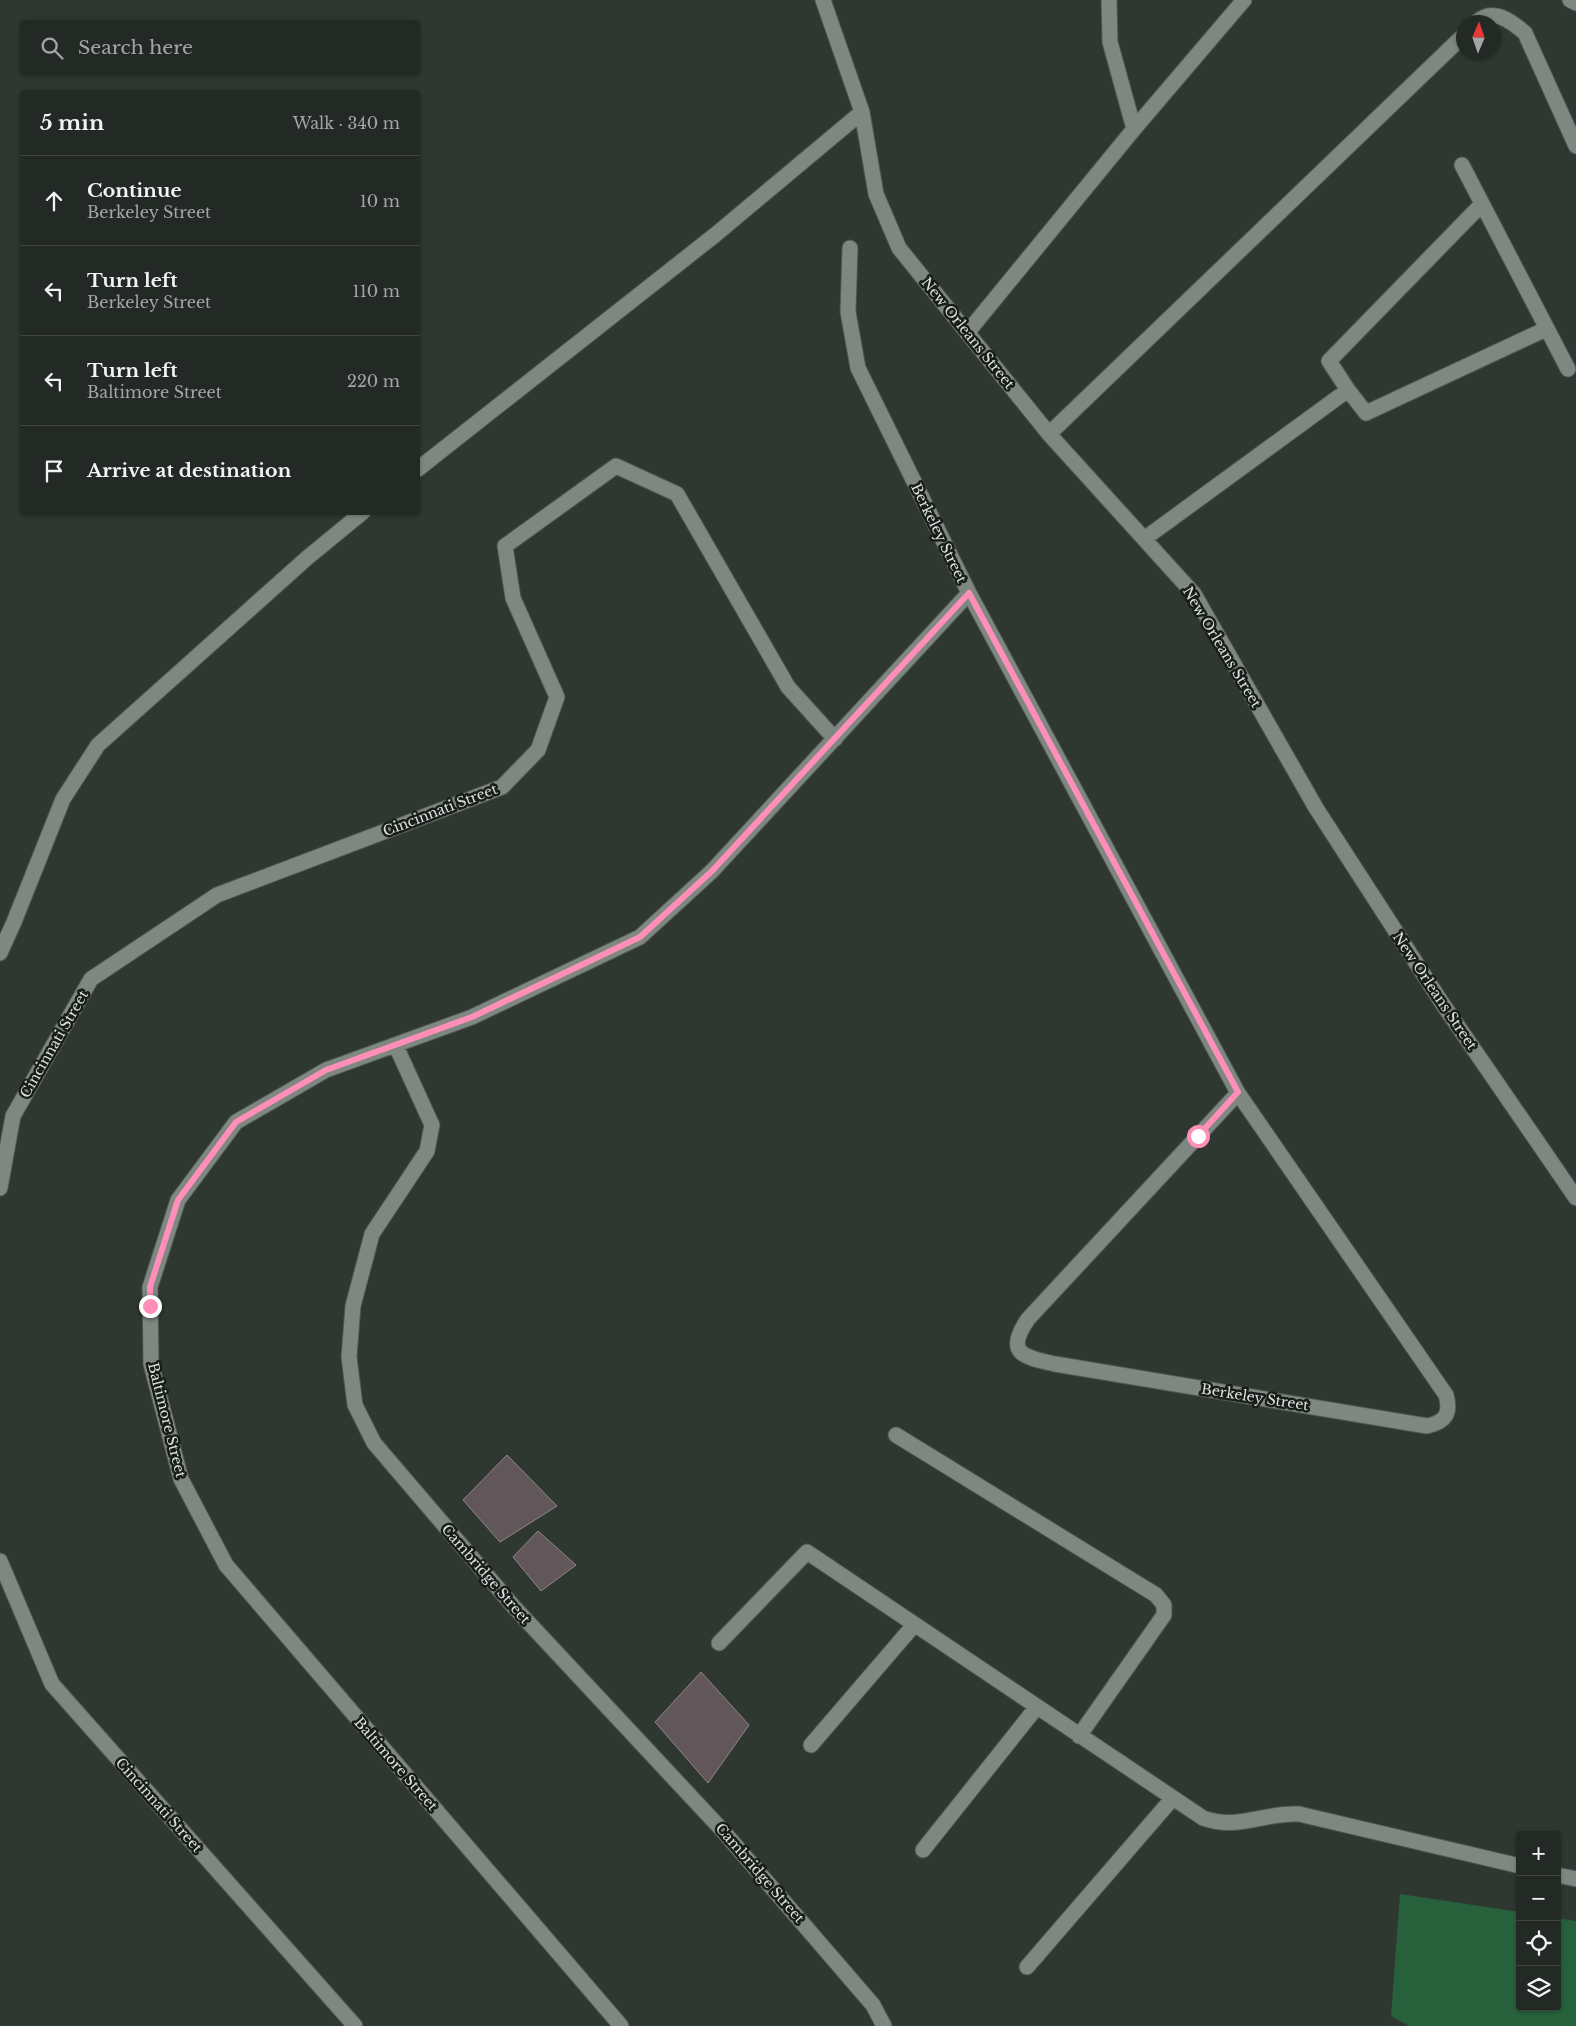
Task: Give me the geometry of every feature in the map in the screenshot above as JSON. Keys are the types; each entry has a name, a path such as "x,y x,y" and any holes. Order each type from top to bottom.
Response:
{"street":[{"name":"New Orleans Street","path":"823,0 862,112 876,194 899,248 1049,434 1194,594 1316,808 1442,1003 1576,1198"},
{"path":"1109,0 1110,42 1134,129"},
{"path":"967,334 1134,129 1244,0"},
{"path":"1570,0 1576,3"},
{"path":"1501,17 1510,20 1525,33 1576,146"},
{"path":"1049,434 1456,43"},
{"path":"420,466 716,235 862,112"},
{"path":"1462,165 1568,370"},
{"path":"1482,204 1329,361 1366,413 1546,329"},
{"name":"Berkeley Street","path":"850,248 848,312 858,368 969,593 1238,1092 1446,1395 1449,1405 1446,1416 1439,1424 1428,1426 1055,1364 1028,1358 1020,1352 1018,1333 1028,1319 1238,1092"},
{"path":"1144,539 1348,390"},
{"name":"Cincinnati Street","path":"0,1188 12,1116 91,980 217,894 502,787 538,750 557,696 513,598 505,546 616,466 676,494 788,687 835,739"},
{"path":"0,952 14,922 63,799 98,746 300,564 359,515"},
{"name":"Baltimore Street","path":"621,2026 226,1565 181,1479 151,1364 150,1287 178,1200 236,1122 326,1070 472,1017 640,937 712,871 969,593"},
{"name":"Cambridge Street","path":"396,1046 432,1125 427,1151 372,1234 353,1306 349,1357 355,1405 374,1443 514,1607 730,1838 874,2004 884,2026"},
{"path":"896,1435 1156,1595 1164,1605 1164,1615 1079,1736"},
{"path":"719,1643 807,1552 1036,1708 1203,1818 1214,1822 1239,1822 1283,1813 1299,1814 1516,1865"},
{"name":"Cincinnati Street","path":"0,1561 52,1684 355,2026"},
{"path":"811,1745 914,1625"},
{"path":"923,1850 1036,1708"},
{"path":"1028,1967 1172,1799"},
{"path":"1561,1876 1576,1879"}],"green space":[{"path":"1400,1894 1516,1911 1516,2011 1561,2011 1561,1919 1576,1921 1576,2026 1409,2026 1391,2016"}],"building":[{"path":"507,1455 557,1506 500,1542 463,1500"},
{"path":"538,1531 576,1565 541,1591 513,1557"},
{"path":"701,1672 749,1725 708,1783 655,1722"}],"route":[{"path":"150,1306 150,1287 178,1200 236,1122 326,1070 472,1017 640,937 712,871 969,593 1238,1092 1198,1136"}]}
